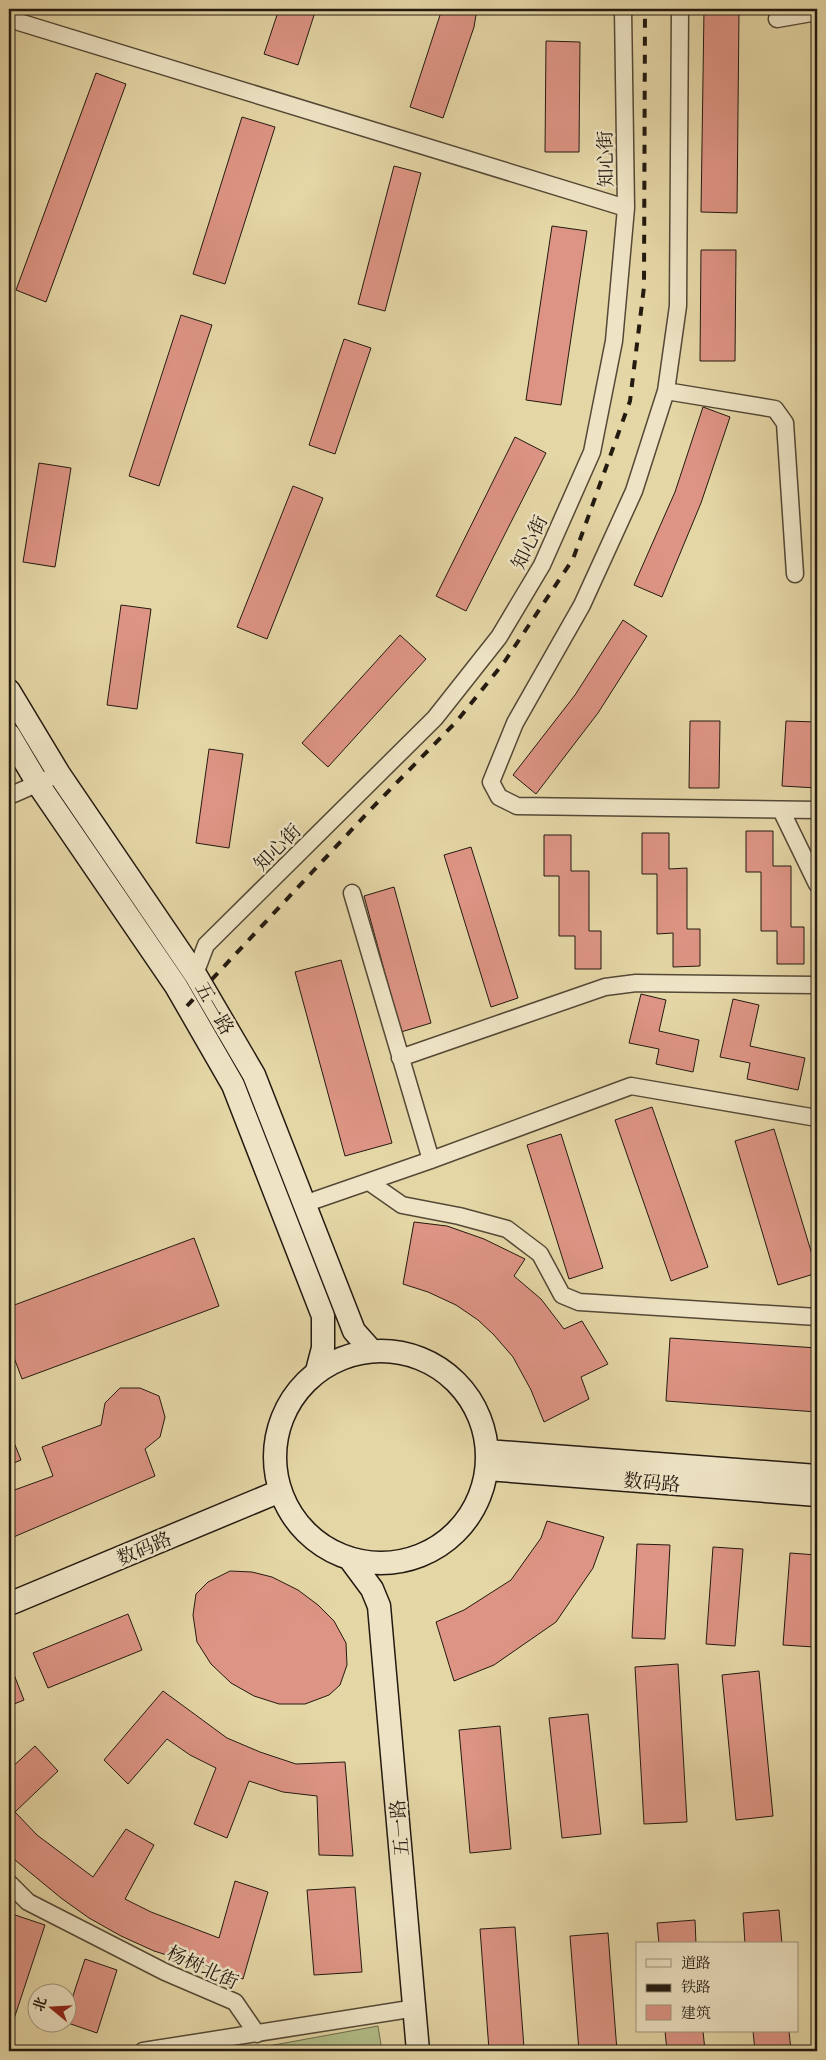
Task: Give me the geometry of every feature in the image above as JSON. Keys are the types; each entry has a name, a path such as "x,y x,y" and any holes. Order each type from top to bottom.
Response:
{"main road":[{"name":"五一路","path":"9,691 59,774 195,974 254,1076 354,1331 371,1350"},
{"name":"五一路","path":"9,735 38,783 176,986 233,1086 323,1316 323,1348 317,1371"},
{"path":"371,1350 408,1353 442,1368 468,1394 484,1428 487,1460 481,1496 465,1523 443,1544 415,1558 384,1564 349,1558 331,1552 309,1536 291,1515 280,1491 274,1458 279,1425 294,1395 317,1371 343,1357 371,1350"},
{"name":"数码路","path":"487,1460 817,1476"},
{"name":"数码路","path":"487,1460 817,1495"},
{"name":"数码路","path":"9,1604 280,1491"},
{"path":"349,1558 372,1589 379,1606"},
{"path":"379,1606 387,1580 393,1570 408,1560"},
{"name":"五一路","path":"379,1606 416,2008 418,2051"}],"street":[{"name":"知心街","path":"195,974 206,946 435,718 499,638 542,565 592,452 614,341 626,208 623,9"},
{"path":"680,9 678,306 666,391 630,500 582,605 515,723 491,782 499,798 517,806 817,810"},
{"path":"777,19 817,12"},
{"path":"9,19 626,208"},
{"path":"666,391 774,409 785,422 795,574"},
{"path":"9,796 59,774"},
{"path":"781,810 817,884"},
{"path":"352,893 431,1160"},
{"path":"400,1058 605,987 636,983 817,985"},
{"path":"304,1204 431,1160 631,1086 817,1118"},
{"path":"369,1182 402,1205 459,1216 507,1229 540,1254 562,1295 579,1302 817,1317"},
{"name":"杨树北街","path":"9,1883 28,1902 165,1972 235,2002 257,2034"},
{"path":"143,2051 416,2008"}],"green space":[{"path":"378,2026 382,2051 241,2051"}],"building":[{"path":"135,9 154,9 152,14"},
{"path":"279,9 316,9 298,65 264,54"},
{"path":"442,9 477,9 474,27 443,118 410,107"},
{"path":"704,9 739,9 737,213 701,212"},
{"path":"546,41 580,42 579,152 545,152"},
{"path":"96,73 126,84 46,302 16,290"},
{"path":"242,117 275,127 225,284 193,274"},
{"path":"394,166 421,173 385,311 358,304"},
{"path":"552,226 587,231 561,405 526,400"},
{"path":"701,250 736,250 735,361 700,361"},
{"path":"181,315 212,325 159,486 129,476"},
{"path":"344,339 371,348 335,454 309,445"},
{"path":"703,407 730,417 701,503 662,597 634,585 675,492"},
{"path":"515,437 546,453 466,611 436,596"},
{"path":"39,463 71,468 55,567 23,562"},
{"path":"293,486 323,498 267,639 237,627"},
{"path":"121,605 151,609 137,709 107,705"},
{"path":"623,620 647,636 598,713 536,794 513,775 575,695"},
{"path":"400,635 426,659 328,767 302,743"},
{"path":"690,721 720,721 719,788 689,788"},
{"path":"786,721 817,722 817,788 782,786"},
{"path":"209,749 243,754 229,848 196,843"},
{"path":"746,831 773,831 773,866 791,866 791,927 804,927 804,964 777,964 777,931 761,931 761,872 746,872"},
{"path":"642,833 669,833 669,869 687,868 687,929 700,929 700,966 673,967 673,933 657,934 657,874 642,874"},
{"path":"544,835 571,835 571,871 589,871 589,931 601,931 601,969 575,969 575,936 559,936 559,876 544,876"},
{"path":"471,847 518,998 491,1007 444,855"},
{"path":"394,887 431,1023 401,1032 364,896"},
{"path":"341,960 392,1143 345,1156 295,972"},
{"path":"641,994 666,1000 659,1031 699,1040 693,1072 656,1064 659,1049 629,1043"},
{"path":"817,996 817,1019 813,1018"},
{"path":"733,999 759,1005 750,1046 805,1058 798,1090 747,1079 750,1063 720,1057"},
{"path":"652,1107 708,1267 671,1281 615,1120"},
{"path":"774,1129 817,1271 817,1273 778,1285 735,1141"},
{"path":"561,1134 603,1268 569,1279 527,1145"},
{"path":"414,1222 447,1226 484,1239 525,1259 514,1276 541,1299 564,1329 582,1321 608,1364 581,1377 589,1399 544,1422 531,1390 513,1357 494,1335 478,1320 456,1305 428,1292 403,1284"},
{"path":"194,1238 219,1306 22,1379 9,1344 9,1307"},
{"path":"670,1338 817,1348 817,1412 666,1401"},
{"path":"120,1388 140,1388 159,1396 165,1417 160,1437 145,1449 155,1476 9,1539 9,1492 53,1476 42,1447 101,1425 105,1403"},
{"path":"9,1430 21,1460 9,1465"},
{"path":"547,1521 604,1537 593,1568 556,1622 494,1665 454,1681 436,1622 464,1610 511,1580 541,1538"},
{"path":"637,1544 670,1545 665,1639 632,1638"},
{"path":"713,1547 743,1549 735,1646 706,1644"},
{"path":"790,1553 817,1555 817,1611 814,1647 783,1645"},
{"path":"230,1571 252,1572 272,1577 298,1590 318,1605 334,1621 346,1643 347,1665 340,1685 329,1695 305,1704 279,1704 254,1696 231,1683 211,1664 197,1642 193,1615 196,1594 208,1582"},
{"path":"128,1614 142,1650 48,1688 33,1653"},
{"path":"678,1664 687,1822 644,1824 635,1667"},
{"path":"11,1667 24,1700 9,1706 9,1668"},
{"path":"759,1671 773,1816 736,1820 722,1675"},
{"path":"163,1691 227,1738 260,1752 296,1764 345,1762 353,1856 319,1855 317,1796 283,1792 249,1781 227,1838 194,1824 216,1768 190,1755 167,1739 128,1784 104,1760"},
{"path":"588,1714 601,1834 562,1838 549,1718"},
{"path":"500,1726 511,1849 470,1853 459,1730"},
{"path":"35,1746 58,1771 15,1812 37,1835 93,1877 126,1829 154,1845 125,1899 151,1912 219,1938 235,1881 268,1892 243,1979 154,1951 121,1936 89,1918 61,1898 9,1855 9,1770"},
{"path":"355,1887 362,1972 314,1975 307,1890"},
{"path":"779,1910 782,1942 745,1942 743,1913"},
{"path":"9,1913 45,1925 9,2034"},
{"path":"695,1920 696,1942 659,1942 657,1923"},
{"path":"515,1927 524,2048 489,2050 480,1929"},
{"path":"608,1933 617,2051 579,2051 570,1936"},
{"path":"85,1959 117,1970 97,2033 78,2026 77,1982"},
{"path":"665,2032 703,2032 705,2051 667,2051"},
{"path":"753,2032 789,2032 791,2051 755,2051"}],"railway":[{"path":"187,1006 373,807 457,721 505,661 573,559 630,401 644,287 645,9"}]}
